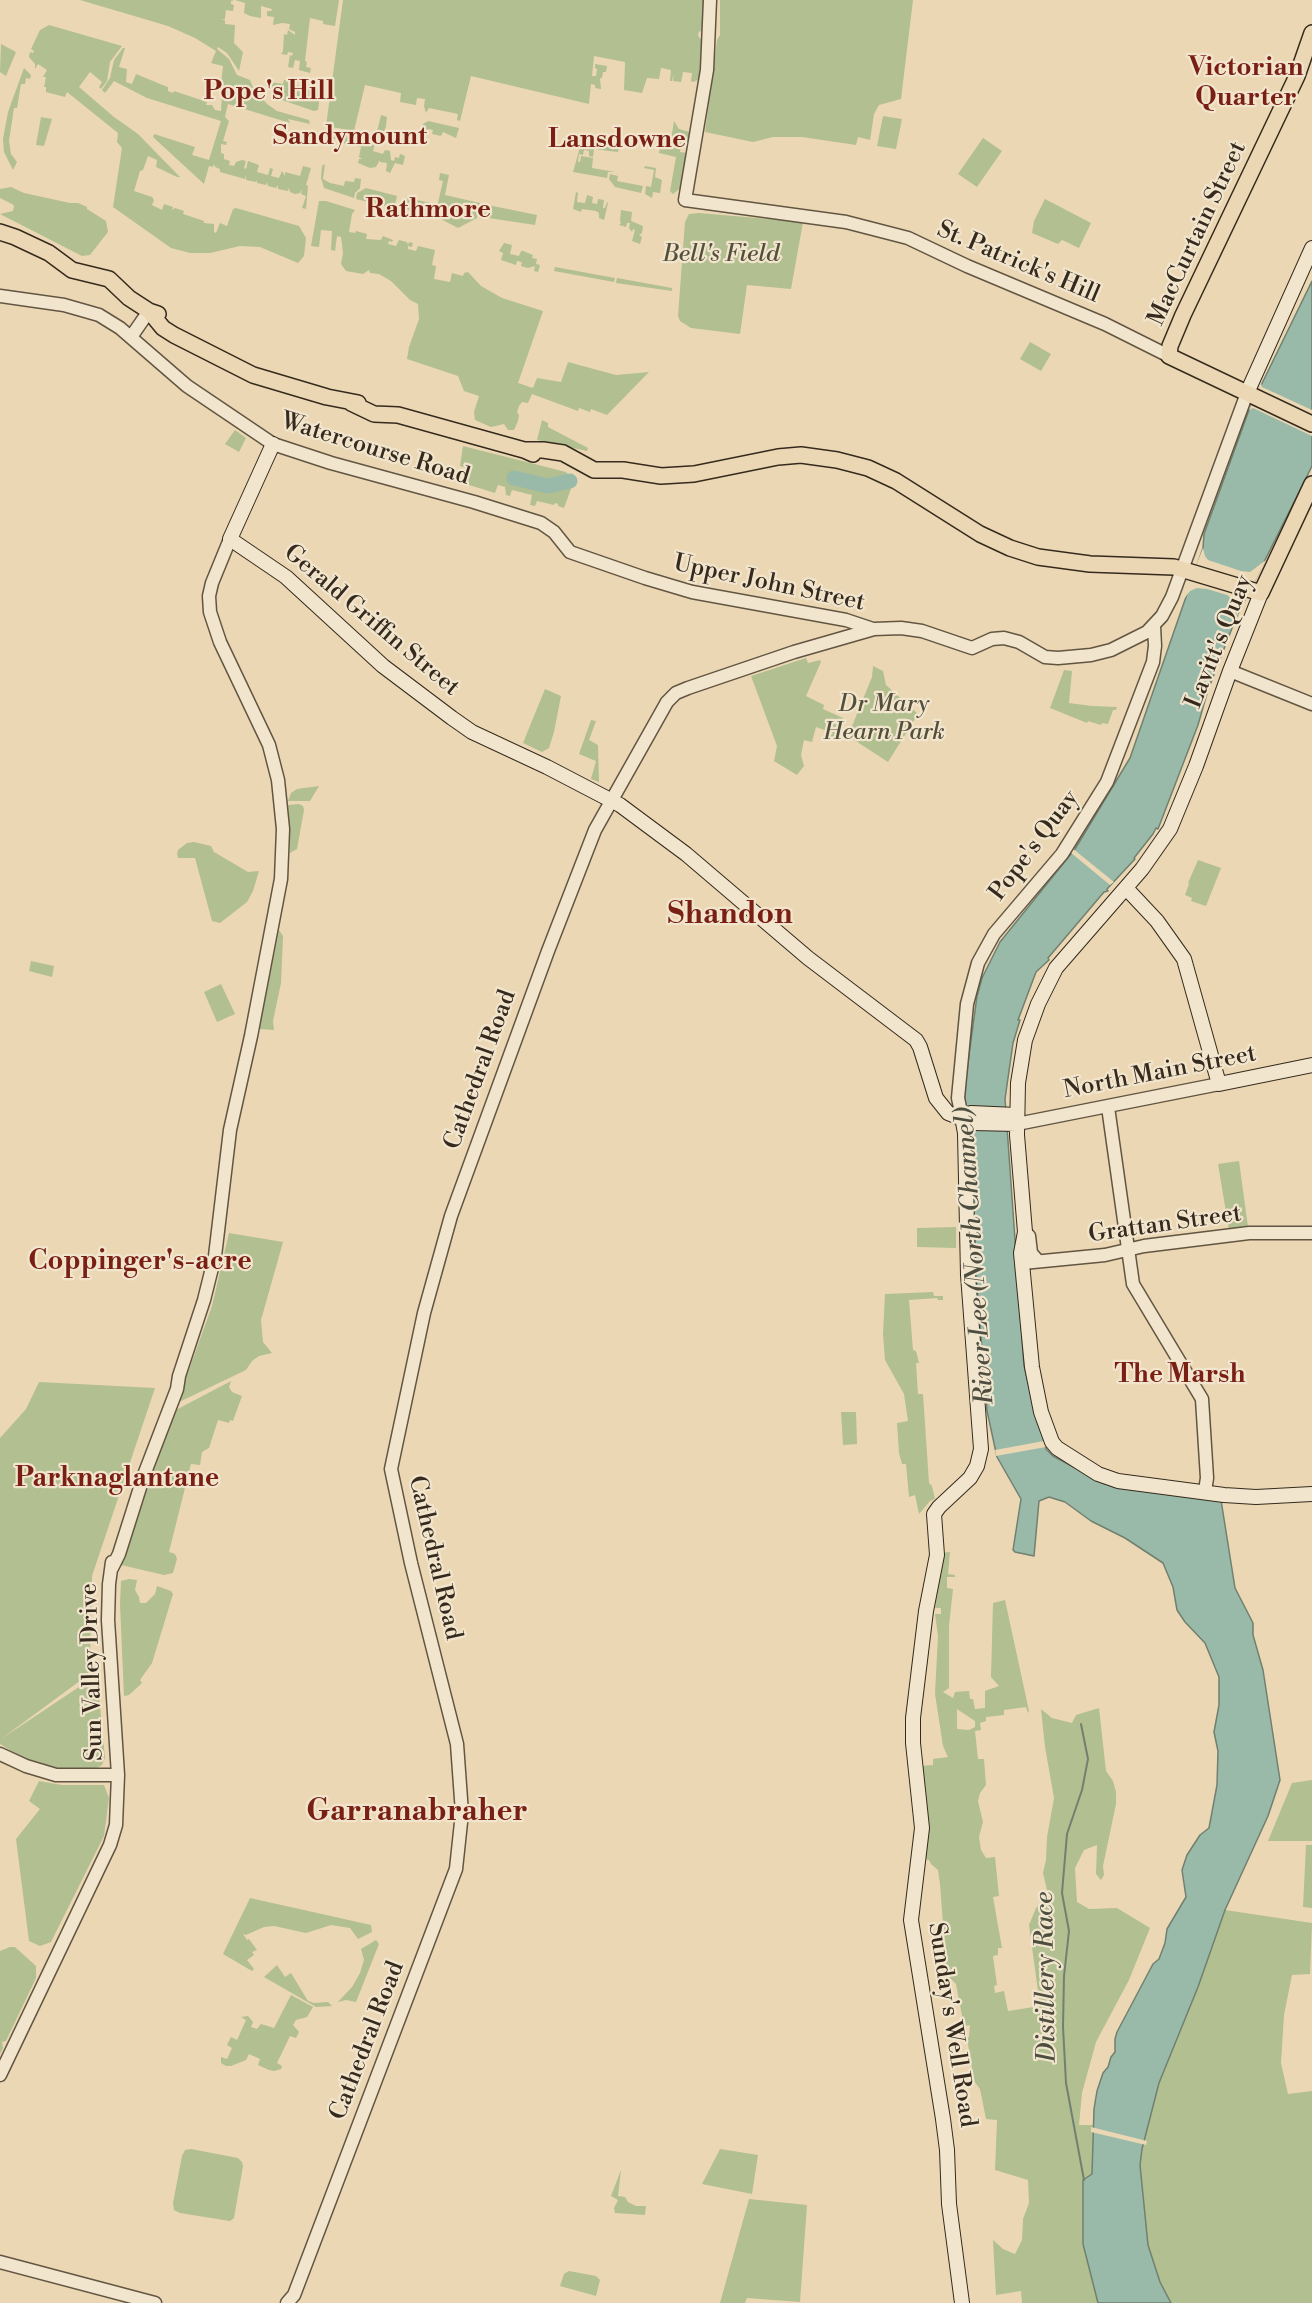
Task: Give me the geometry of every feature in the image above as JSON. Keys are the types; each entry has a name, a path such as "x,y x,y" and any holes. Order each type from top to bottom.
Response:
{"highway":[{"name":"MacCurtain Street","path":"1169,356 1173,337 1289,94 1312,33"},
{"path":"0,224 15,237"},
{"path":"0,232 49,253 77,261 104,287 168,319 195,344 253,375 351,403 377,405 398,415 524,450 561,463 596,460 623,470 649,475 673,476 778,457 801,455 837,460 868,468 894,480 995,542 1050,560 1090,564 1154,565 1188,571 1256,591"},
{"path":"1169,356 1312,424"},
{"name":"Lavitt's Quay","path":"1256,591 1312,484"}],"main road":[{"path":"1251,395 1312,248"},
{"path":"230,539 273,444"},
{"name":"Gerald Griffin Street","path":"230,539 286,577 383,666 417,694 472,732 612,800 686,854 808,958 916,1040 940,1106 948,1113 966,1118"},
{"name":"Lavitt's Quay","path":"1256,591 1230,671 1175,818 1160,846 1064,957 1043,991 1025,1040 1011,1120 1025,1232 1021,1246 1028,1335 1038,1401 1054,1446 1098,1473 1118,1481 1224,1495 1256,1497 1312,1494"},
{"path":"1126,888 1156,921 1184,959 1219,1084"},
{"name":"North Main Street","path":"1219,1084 1312,1065"},
{"path":"966,1118 1011,1120"},
{"name":"Sunday's Well Road","path":"962,2303 949,2204 944,2119 911,1924 922,1828 913,1734 926,1611 937,1555 934,1514 970,1478 977,1466 981,1449 968,1275 966,1118"}],"street":[{"name":"St. Patrick's Hill","path":"710,0 707,70 685,200 846,222 908,238 967,266 1105,324 1169,356"},
{"name":"Watercourse Road","path":"0,296 64,305 99,315 131,337 187,386 273,444 331,463 536,521 554,532 560,539"},
{"path":"131,337 149,311"},
{"path":"1154,626 1188,571 1196,528 1251,395"},
{"name":"Sun Valley Drive","path":"0,2075 111,1845 116,1825 118,1776 108,1620 109,1584 139,1480 177,1389 179,1376 204,1300 214,1256 230,1130 279,894 283,863 283,829 278,780 269,745 220,642 211,617 210,589 230,539"},
{"name":"Upper John Street","path":"560,539 570,552 680,589 846,620 874,629 901,628 922,631 977,648 992,639 1004,638 1019,642 1045,657 1082,656 1115,648 1144,635 1154,626"},
{"name":"Pope's Quay","path":"966,1118 958,1098 968,993 983,952 999,928 1062,854 1107,782 1153,662 1154,626"},
{"name":"Cathedral Road","path":"290,2299 451,1886 460,1845 461,1779 457,1744 392,1477 394,1448 424,1313 451,1216 587,846 670,699 688,688 874,629"},
{"path":"1230,671 1312,704"},
{"name":"North Main Street","path":"1011,1120 1108,1107 1219,1084"},
{"path":"1108,1107 1132,1284 1202,1399 1205,1491"},
{"path":"1025,1232 1029,1236 1031,1253 1038,1262"},
{"name":"Grattan Street","path":"1023,1263 1105,1256 1127,1250 1249,1233 1312,1233"},
{"path":"0,1754 26,1766 56,1775 118,1776"},
{"path":"0,2262 155,2303"}],"green space":[{"path":"80,0 234,0 231,1 234,5 233,11 226,10 225,19 221,19 225,20 225,24 235,25 234,43 243,52 239,71 227,53 218,47 217,49 229,59 237,75 250,80 254,90 267,104 277,111 309,120 310,124 288,119 290,123 228,104 225,117 229,121 223,141 227,142 226,145 221,144 221,153 224,154 224,159 230,161 229,165 234,166 236,162 242,160 246,161 244,168 246,169 248,161 259,165 257,172 268,175 270,168 273,169 271,176 279,178 282,171 285,176 285,172 300,176 303,166 311,168 306,185 308,186 306,209 302,208 306,196 301,194 302,189 300,193 295,194 290,192 289,188 288,191 278,189 278,185 276,188 268,186 267,182 266,185 257,183 257,180 256,182 246,180 246,175 245,179 220,172 214,164 213,167 209,166 204,184 153,137 154,134 195,147 192,155 209,160 221,121 147,98 114,81 105,93 102,90 110,78 114,60 125,48 119,67 127,69 126,82 132,84 136,74 168,87 168,91 207,102 206,105 212,105 215,110 221,111 223,66 211,63 216,51 195,38 168,26"},
{"path":"235,0 339,0 335,26 310,18 305,61 307,62 306,67 311,68 310,73 299,70 300,61 295,60 293,68 288,67 290,55 292,56 293,53 281,54 284,34 287,35 288,30 295,35 295,32 289,29 290,24 273,25 274,17 267,16 267,11 272,9 261,6 261,18 250,16 244,13 245,3"},
{"path":"343,0 707,0 705,28 699,32 698,36 704,42 700,79 693,82 691,81 692,73 683,72 681,82 673,81 674,73 670,81 671,70 661,68 659,79 647,78 642,93 624,90 625,62 594,56 592,76 596,76 595,64 607,66 606,72 603,72 600,78 601,89 591,84 589,104 471,76 460,121 457,120 458,114 429,108 426,113 425,99 417,98 416,105 400,102 401,93 365,85 354,131 326,126"},
{"path":"720,0 913,0 901,99 879,105 874,114 870,140 858,137 856,145 802,137 773,137 753,142 705,132 717,40 720,35"},
{"path":"49,25 122,46 110,62 107,81 101,89 99,87 102,82 90,72 79,87 138,134 180,177 156,167 157,160 148,156 143,170 140,171 134,191 152,197 154,200 152,205 162,210 164,204 173,207 172,210 175,208 184,211 183,214 204,221 204,223 214,224 216,233 220,223 227,226 233,209 236,208 299,226 306,238 304,256 298,263 260,247 240,246 210,253 190,253 171,248 113,207 122,148 117,142 118,133 67,92 65,97 46,92 46,87 44,87 46,77 43,77 47,70 38,64 35,69 35,64 29,57 30,52 34,51 31,49 40,30"},
{"path":"1,44 16,52 6,76 0,72"},
{"path":"24,68 31,75 30,79 26,78 25,84 21,84 17,108 14,108 9,141 11,154 17,162 13,170 4,152 3,139 8,112"},
{"path":"284,80 295,81 295,85 321,89 318,110 314,111 279,99 270,82 283,84"},
{"path":"381,115 387,117 386,126 383,136 377,135 373,151 383,154 385,150 390,151 391,160 394,161 395,157 399,158 400,154 405,156 403,165 395,163 390,173 386,171 387,163 380,162 380,160 376,167 370,168 358,163 359,159 362,159 359,157 361,147 337,142 337,139 326,139 327,132 373,138"},
{"path":"883,116 902,119 896,149 877,146"},
{"path":"41,117 52,119 44,146 36,145"},
{"path":"428,121 459,128 456,138 443,132 441,136 432,134 433,130 428,129 426,134 421,133 423,124"},
{"path":"674,121 679,129 690,132 689,143 682,142 680,152 687,153 682,187 673,194 670,191 676,157 659,153 661,141 671,140"},
{"path":"983,138 1002,151 977,187 958,174"},
{"path":"595,140 599,141 598,145 619,149 618,152 594,149 593,157 589,156 589,151 584,150 583,155 579,154 578,162 581,156 593,158 592,168 615,172 608,172 607,178 573,172 580,147 587,147 588,143 594,144"},
{"path":"325,164 323,179 330,183 344,186 345,181 354,182 355,178 361,179 360,188 354,198 324,188 321,178 322,166"},
{"path":"645,166 656,168 655,177 662,180 660,193 653,192 652,198 645,194 646,186 651,187 654,170 644,168"},
{"path":"440,173 449,175 445,195 480,203 477,218 458,228 435,216 443,181 439,180"},
{"path":"610,174 618,176 617,181 643,186 641,193 615,187 609,179"},
{"path":"11,187 24,193 78,203 87,207 106,221 108,232 90,255 82,256 0,214 13,211 12,204 0,198 0,189"},
{"path":"366,188 397,196 395,204 389,207 356,199 357,193"},
{"path":"576,192 578,193 577,202 585,203 587,195 593,197 592,203 597,204 598,199 604,200 603,208 608,203 604,220 599,218 599,213 596,211 582,209 581,212 573,209"},
{"path":"407,198 436,204 433,216 406,209"},
{"path":"1045,199 1091,223 1079,248 1062,240 1058,244 1032,233 1034,221"},
{"path":"319,201 355,210 352,214 349,232 367,234 366,239 381,240 383,236 393,240 388,244 396,246 399,240 407,242 408,245 409,242 413,243 412,247 408,246 408,249 416,251 418,246 435,250 432,265 436,266 434,279 450,282 452,273 463,276 468,272 481,286 502,298 543,311 518,383 533,388 537,378 561,382 568,362 616,375 649,372 607,415 591,409 590,412 579,408 578,411 532,394 528,403 522,402 519,406 518,421 514,430 508,430 504,424 491,427 475,420 474,412 479,396 464,391 458,376 407,359 419,319 418,304 379,274 370,273 369,270 363,274 346,271 341,264 343,253 341,237 337,236 335,251 331,250 332,231 321,230 319,247 311,246"},
{"path":"483,204 537,215 535,225 482,217 480,216"},
{"path":"621,210 632,212 631,221 643,226 642,233 639,235 642,237 640,244 632,241 635,230 633,229 632,232 629,228 630,223 627,223 626,227 619,225"},
{"name":"Bell's Field","path":"689,214 803,222 791,289 747,285 740,334 691,328 680,321 678,316 685,222"},
{"path":"504,243 512,245 510,254 519,256 523,251 533,255 532,258 537,259 536,264 540,265 538,272 534,271 535,266 528,268 521,266 522,262 517,261 516,265 501,260 503,253 499,251"},
{"path":"555,267 615,278 614,282 554,271"},
{"path":"617,278 672,288 672,291 616,283"},
{"path":"1030,342 1051,354 1041,371 1020,359"},
{"path":"542,420 548,423 548,427 588,448 587,451 537,440"},
{"path":"235,430 246,438 239,452 225,444"},
{"path":"463,446 566,472 572,478 572,486 564,508 555,503 554,505 537,501 535,506 530,505 532,495 512,490 510,496 506,495 505,487 498,485 495,493 466,484 466,468 460,466"},
{"path":"806,658 808,663 820,660 821,662 806,696 824,705 823,709 845,719 835,741 828,738 833,733 816,727 812,742 804,740 801,755 804,766 797,775 774,761 777,746 751,676"},
{"name":"Dr Mary Hearn Park","path":"873,666 883,671 886,685 918,714 888,762 848,736 872,677"},
{"path":"1064,670 1072,671 1069,703 1117,707 1113,710 1108,724 1102,723 1101,725 1088,721 1087,723 1050,708"},
{"path":"545,689 561,696 549,748 542,752 523,743"},
{"path":"591,720 596,721 589,740 598,745 599,782 591,779 596,761 579,754"},
{"path":"319,786 310,801 288,801 291,793 297,789"},
{"path":"299,804 304,810 297,849 290,853 288,805"},
{"path":"194,842 211,846 214,852 248,872 259,871 247,902 220,923 212,921 195,858 178,858 178,850 187,843"},
{"path":"1198,860 1221,868 1206,906 1191,901 1192,898 1185,895"},
{"path":"279,930 283,936 281,983 273,1021 274,1030 259,1029"},
{"path":"31,961 54,966 52,977 29,971"},
{"path":"221,984 235,1014 217,1022 204,992"},
{"path":"1239,1161 1248,1227 1229,1230 1218,1164"},
{"path":"956,1227 956,1248 917,1247 917,1228"},
{"path":"229,1233 283,1242 261,1320 263,1342 272,1353 259,1356 246,1370 177,1403 212,1306"},
{"path":"933,1292 934,1296 943,1296 943,1300 937,1298 909,1300 913,1350 916,1351 919,1363 916,1363 918,1394 923,1394 929,1483 935,1499 930,1501 919,1514 915,1495 909,1497 906,1464 902,1464 899,1453 897,1423 908,1421 904,1394 885,1360 883,1334 885,1294"},
{"path":"231,1381 229,1387 232,1392 242,1396 233,1421 230,1420 229,1423 218,1420 209,1448 202,1452 200,1465 191,1464 169,1552 175,1554 177,1559 173,1573 164,1575 121,1565 174,1411"},
{"path":"39,1382 155,1388 92,1576 90,1659 92,1672 1,1739 97,1675 105,1758 102,1765 97,1768 84,1770 47,1769 0,1744 0,1438 26,1409"},
{"path":"841,1412 856,1412 857,1444 843,1445"},
{"path":"950,1552 948,1574 955,1575 955,1577 947,1577 947,1588 953,1589 949,1626 949,1688 943,1692 953,1698 955,1692 969,1691 975,1709 985,1708 985,1691 999,1686 991,1677 993,1603 1005,1600 1029,1711 1028,1713 1026,1707 1004,1710 1004,1715 986,1717 986,1721 980,1723 981,1730 975,1731 978,1759 984,1759 986,1785 978,1801 983,1822 979,1837 981,1850 986,1858 995,1857 999,1896 993,1897 1002,1948 998,1948 998,1955 993,1956 997,1985 994,1986 995,1993 1004,1991 1008,2011 1040,2006 1029,1925 1036,1908 1048,1894 1043,1873 1054,1798 1041,1709 1052,1718 1072,1723 1076,1715 1099,1708 1106,1771 1113,1781 1116,1792 1116,1804 1103,1866 1104,1875 1101,1880 1096,1874 1097,1845 1084,1850 1075,1868 1077,1902 1089,1909 1117,1908 1150,1928 1129,1980 1096,2042 1082,2093 1079,2125 1094,2125 1092,2174 1083,2180 1083,2244 1098,2303 1022,2303 1021,2291 996,2295 993,2240 1003,2249 1015,2254 1022,2240 1023,2219 1029,2203 1028,2180 995,2170 997,2120 986,2119 980,2089 974,2081 967,2038 970,2025 964,2026 956,1984 936,1964 937,1959 942,1959 945,1951 940,1884 938,1870 929,1860 924,1859 920,1766 933,1765 933,1759 948,1757 943,1746 935,1694 938,1636 935,1614 941,1614 941,1608 935,1608 940,1553","holes":["957,1709 975,1721 975,1727 969,1730 957,1729"]},
{"path":"137,1580 135,1590 140,1603 146,1603 155,1594 157,1586 173,1594 152,1663 140,1680 142,1683 129,1695 124,1696 120,1604 121,1581"},
{"path":"1312,1780 1312,1841 1268,1841 1292,1783"},
{"path":"39,1781 62,1785 104,1785 109,1798 104,1836 51,1942 40,1946 29,1941 16,1839 40,1809 29,1801"},
{"path":"1306,1845 1312,1845 1312,1908 1303,1907"},
{"path":"250,1898 371,1925 372,1932 358,1939 350,1928 331,1925 306,1933 274,1926 264,1927 246,1935 243,1934 257,1950 252,1952 254,1955 247,1960 254,1969 252,1971 223,1954"},
{"path":"1225,1910 1312,1923 1310,1974 1292,1975 1284,2015 1281,2063 1288,2094 1312,2091 1312,2303 1171,2303 1160,2282 1148,2245 1140,2165 1142,2149 1159,2083 1198,1987"},
{"path":"376,1940 379,1944 356,2002 346,2000 338,2002 352,1987 360,1973 364,1960 361,1949"},
{"path":"15,1947 36,1966 36,1978 6,2041 2,2042 3,2048 0,2054 0,1951"},
{"path":"277,1965 285,1977 291,1973 308,2001 328,2002 332,2006 316,2007 264,1977"},
{"path":"291,1995 313,2007 307,2017 296,2020 293,2025 299,2032 296,2038 290,2036 277,2063 282,2066 281,2069 274,2071 258,2065 260,2059 249,2054 246,2060 231,2066 221,2063 221,2057 227,2059 232,2048 227,2045 231,2037 237,2040 246,2020 241,2017 248,2016 253,2022 251,2027 257,2029 261,2024 274,2028"},
{"path":"191,2149 238,2158 242,2162 234,2218 230,2221 174,2210 173,2203 182,2156 185,2150"},
{"path":"720,2149 758,2155 752,2194 702,2184"},
{"path":"621,2170 618,2196 625,2197 628,2202 636,2206 646,2206 645,2215 615,2213 614,2208 618,2200 611,2196"},
{"path":"749,2199 807,2205 800,2302 747,2298 745,2303 720,2303"},
{"path":"569,2271 596,2276 600,2280 596,2296 560,2286 564,2274"}],"water":[{"name":"River Lee (North Channel)","path":"1312,281 1312,466 1236,618 1158,829 1156,828 1135,859 1107,889 1108,891 1104,892 1048,958 1049,960 1036,972 1018,1020 1020,1020 1013,1043 1005,1099 1024,1366 1046,1449 1053,1456 1105,1484 1186,1497 1221,1500 1235,1588 1253,1623 1253,1635 1263,1670 1280,1780 1268,1816 1225,1910 1198,1987 1159,2083 1142,2149 1140,2165 1148,2245 1160,2282 1171,2303 1098,2303 1083,2244 1083,2180 1092,2174 1094,2109 1097,2091 1103,2073 1115,2052 1117,2032 1153,1964 1159,1959 1167,1929 1186,1897 1182,1870 1187,1855 1200,1835 1209,1828 1217,1785 1218,1751 1214,1732 1219,1705 1219,1677 1205,1643 1177,1610 1173,1587 1163,1563 1125,1538 1091,1521 1065,1502 1049,1497 1039,1501 1034,1556 1013,1550 1021,1499 997,1457 987,1411 964,1092 977,996 982,978 1000,942 1075,849 1130,758 1203,548 1204,534 1249,410"}],"pier":[{"path":"1261,383 1262,387 1312,410 1312,436 1253,408 1249,410"},
{"path":"1203,548 1208,560 1241,571 1250,572 1266,560 1236,618 1238,606 1236,602 1227,595 1207,589 1197,588 1190,591 1181,603"},
{"path":"1072,848 1114,882 1110,885 1070,852"},
{"path":"1044,1441 1046,1447 996,1456 995,1450"},
{"path":"1091,2127 1147,2141 1146,2145 1091,2132"}],"waterway":[{"path":"514,478 548,486 570,481"},
{"name":"Distillery Race","path":"1081,1724 1088,1759 1082,1790 1067,1834 1062,1893 1069,1931 1064,1976 1063,2027 1066,2083 1084,2180"}],"district":[{"name":"Victorian Quarter","path":"1246,84"},
{"name":"Pope's Hill","path":"269,93"},
{"name":"Sandymount","path":"350,138"},
{"name":"Lansdowne","path":"617,141"},
{"name":"Rathmore","path":"428,211"},
{"name":"Shandon","path":"730,916"},
{"name":"Coppinger's-acre","path":"140,1263"},
{"name":"The Marsh","path":"1180,1376"},
{"name":"Parknaglantane","path":"117,1480"},
{"name":"Garranabraher","path":"417,1813"}]}
